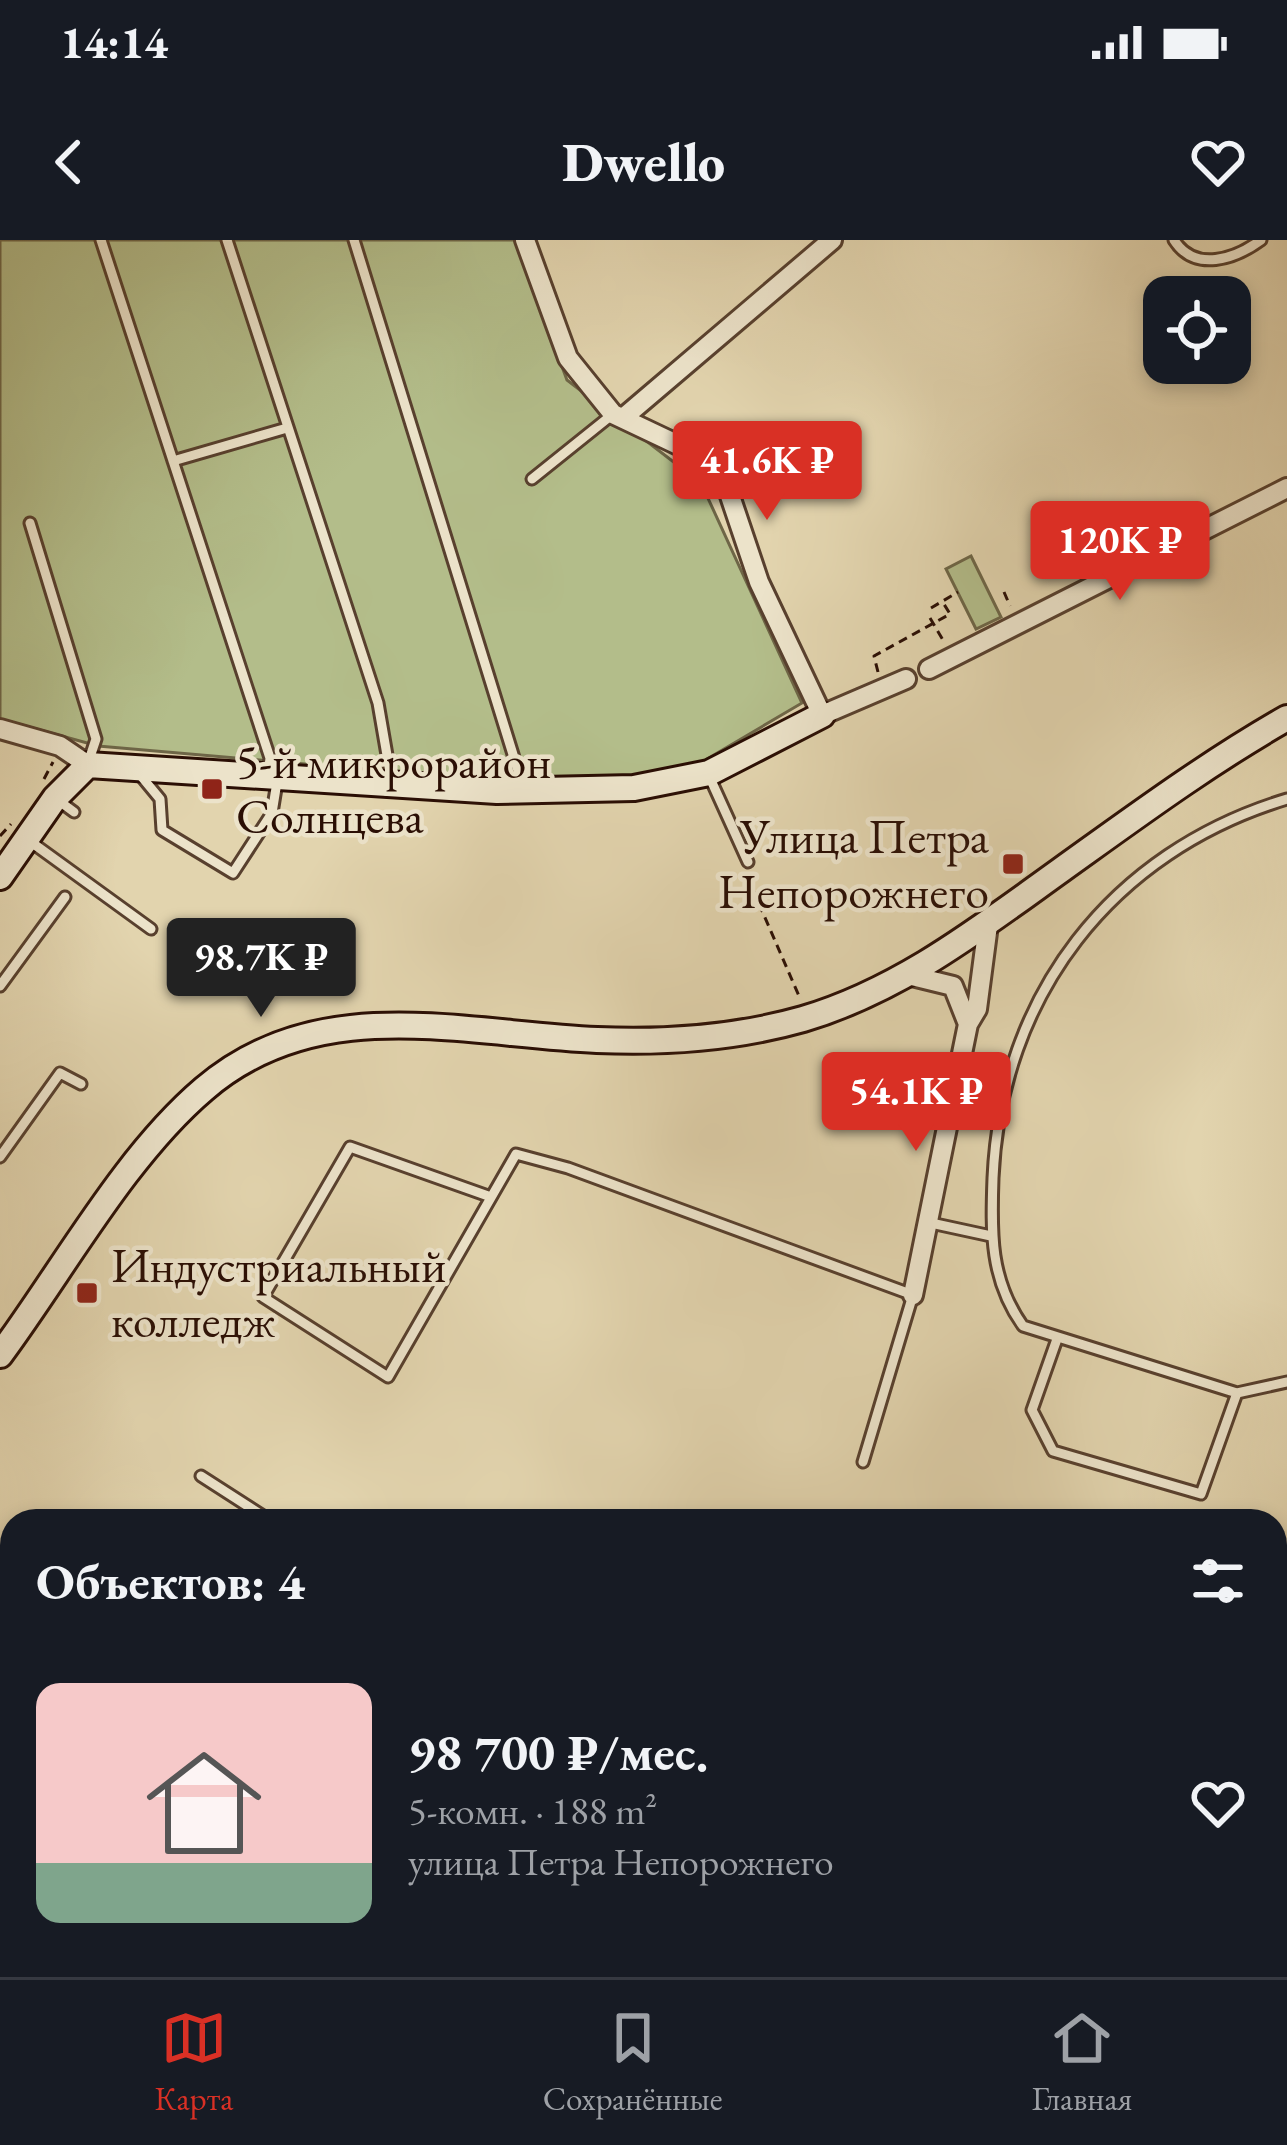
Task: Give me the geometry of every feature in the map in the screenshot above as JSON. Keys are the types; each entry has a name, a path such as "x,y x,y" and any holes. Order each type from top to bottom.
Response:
{"street":[{"path":"525,240 568,358 618,416 710,460 727,487 759,582 822,716"},
{"path":"618,416 832,240"},
{"path":"928,669 1287,488"},
{"path":"0,729 60,746 88,765 524,790 634,788 709,773 906,679"},
{"path":"0,1355 144,1154 205,1087 276,1046 354,1023 688,1041 804,1018 908,975 988,925 1143,811 1287,718"},
{"path":"0,877 88,765"},
{"path":"913,1294 968,1024 977,1009 988,925"},
{"path":"908,975 953,986 968,1024"}],"lane":[{"path":"101,240 269,758 272,813 233,873 162,830 160,799 131,767"},
{"path":"227,240 378,704 393,766 392,784"},
{"path":"354,240 524,790"},
{"path":"1174,240 1181,251 1207,261 1241,254 1261,240"},
{"path":"532,479 618,416"},
{"path":"173,461 287,428"},
{"path":"30,523 96,739 88,765"},
{"path":"709,773 748,862"},
{"path":"1287,799 1206,833 1147,871 1110,903 1054,970 1020,1033 996,1120 991,1236 996,1271 1023,1326 1237,1394 1287,1382"},
{"path":"27,839 151,929"},
{"path":"0,986 65,897"},
{"path":"0,1157 60,1073 81,1084"},
{"path":"491,1197 350,1147 263,1297 388,1377 516,1154 913,1294 863,1462"},
{"path":"931,1223 991,1236"},
{"path":"1057,1339 1033,1409 1053,1451 1201,1494 1237,1394"},
{"path":"201,1476 252,1509"}],"path":[{"path":"931,608 958,592"},
{"path":"880,681 874,656 950,614 942,601"},
{"path":"931,621 953,657"},
{"path":"58,754 44,777 58,799"},
{"path":"748,862 747,876 799,996"}],"green space":[{"path":"0,240 515,240 567,380 701,483 802,703 663,785 500,781 98,746 0,719"},
{"path":"971,556 1001,617 976,629 946,569"}],"place":[{"name":"5-й микрорайон Солнцева","path":"212,789"},
{"name":"Улица Петра Непорожнего","path":"1013,864"},
{"name":"Индустриальный колледж","path":"87,1293"}]}
